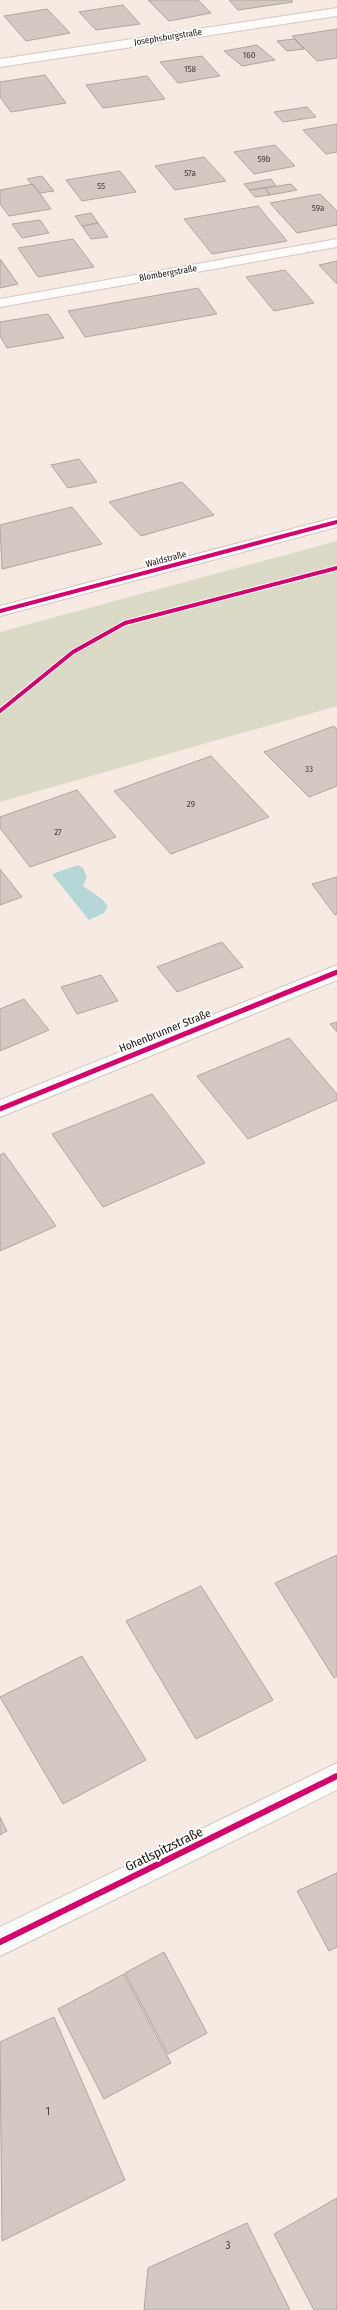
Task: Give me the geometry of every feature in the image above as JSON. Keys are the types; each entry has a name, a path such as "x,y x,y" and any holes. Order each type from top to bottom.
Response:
{"street":[{"name":"Josephsburgstraße","path":"0,63 337,12"},
{"name":"Blombergstraße","path":"0,303 337,243"},
{"name":"Waldstraße","path":"0,611 337,522"},
{"name":"Hohenbrunner Straße","path":"0,1109 337,972"},
{"name":"Gratlspitzstraße","path":"0,1942 337,1776"}],"green space":[{"path":"337,541 337,706 0,802 0,632"}],"water":[{"path":"78,865 83,868 87,877 83,886 102,899 108,906 104,913 89,920 52,874"}],"building":[{"path":"148,0 198,0 211,13 169,21"},
{"path":"229,0 291,0 293,2 238,10"},
{"path":"123,5 140,24 96,30 79,12"},
{"path":"47,9 70,33 26,41 4,16"},
{"path":"337,29 337,58 317,61 292,36"},
{"path":"294,39 304,49 287,51 277,41"},
{"path":"257,45 275,60 242,66 224,51"},
{"path":"202,56 220,76 178,83 160,62"},
{"path":"45,75 66,103 11,112 0,97 0,82"},
{"path":"147,76 165,99 103,108 86,85"},
{"path":"307,107 316,117 283,122 274,112"},
{"path":"337,124 337,152 326,154 303,130"},
{"path":"275,145 295,166 254,174 234,152"},
{"path":"204,157 226,181 175,190 155,166"},
{"path":"120,171 136,192 82,201 66,180"},
{"path":"42,176 54,191 40,193 27,179"},
{"path":"271,179 276,186 249,190 244,184"},
{"path":"33,184 51,209 9,216 0,204 0,190"},
{"path":"291,184 297,190 270,195 265,188"},
{"path":"265,188 270,195 255,197 249,190"},
{"path":"320,194 337,211 337,225 297,233 270,203"},
{"path":"258,206 287,241 212,254 184,219"},
{"path":"91,213 98,223 82,226 75,216"},
{"path":"40,220 49,233 22,238 12,224"},
{"path":"98,223 108,237 91,239 82,226"},
{"path":"73,239 94,267 38,277 18,248"},
{"path":"0,259 3,263 18,284 0,288"},
{"path":"337,261 337,284 319,265"},
{"path":"285,270 314,303 274,311 246,277"},
{"path":"198,288 217,314 85,337 68,311"},
{"path":"48,314 64,338 7,348 0,336 0,322"},
{"path":"79,459 97,482 68,488 51,465"},
{"path":"182,482 214,515 141,536 109,502"},
{"path":"72,507 102,544 2,569 0,525"},
{"path":"334,726 337,730 337,786 309,797 264,752"},
{"path":"211,756 269,817 171,854 114,791"},
{"path":"77,790 116,837 30,867 0,828 0,817"},
{"path":"0,869 22,897 0,905"},
{"path":"337,877 337,914 335,915 312,884"},
{"path":"222,942 243,967 177,992 157,967"},
{"path":"101,975 118,1001 77,1014 61,987"},
{"path":"24,999 49,1030 0,1051 0,1009"},
{"path":"337,1022 337,1032 330,1024"},
{"path":"289,1038 337,1094 337,1100 248,1139 197,1076"},
{"path":"152,1094 205,1163 103,1207 52,1134"},
{"path":"4,1153 56,1226 0,1251 0,1155"},
{"path":"337,1555 337,1676 334,1678 275,1583"},
{"path":"201,1586 273,1700 196,1739 126,1621"},
{"path":"82,1656 146,1760 63,1804 0,1697"},
{"path":"0,1817 7,1831 0,1835"},
{"path":"337,1873 337,1947 329,1951 297,1891"},
{"path":"164,1952 207,2033 168,2054 125,1973"},
{"path":"124,1974 171,2063 104,2099 58,2009"},
{"path":"54,2017 125,2180 2,2241 0,2042"},
{"path":"337,2198 337,2310 314,2310 274,2234"},
{"path":"247,2223 290,2310 144,2310 148,2268"}],"cycle path":[{"path":"0,611 337,522"},
{"path":"0,711 73,652 125,623 337,568"},
{"path":"0,1109 337,972"},
{"path":"0,1942 337,1776"}]}
